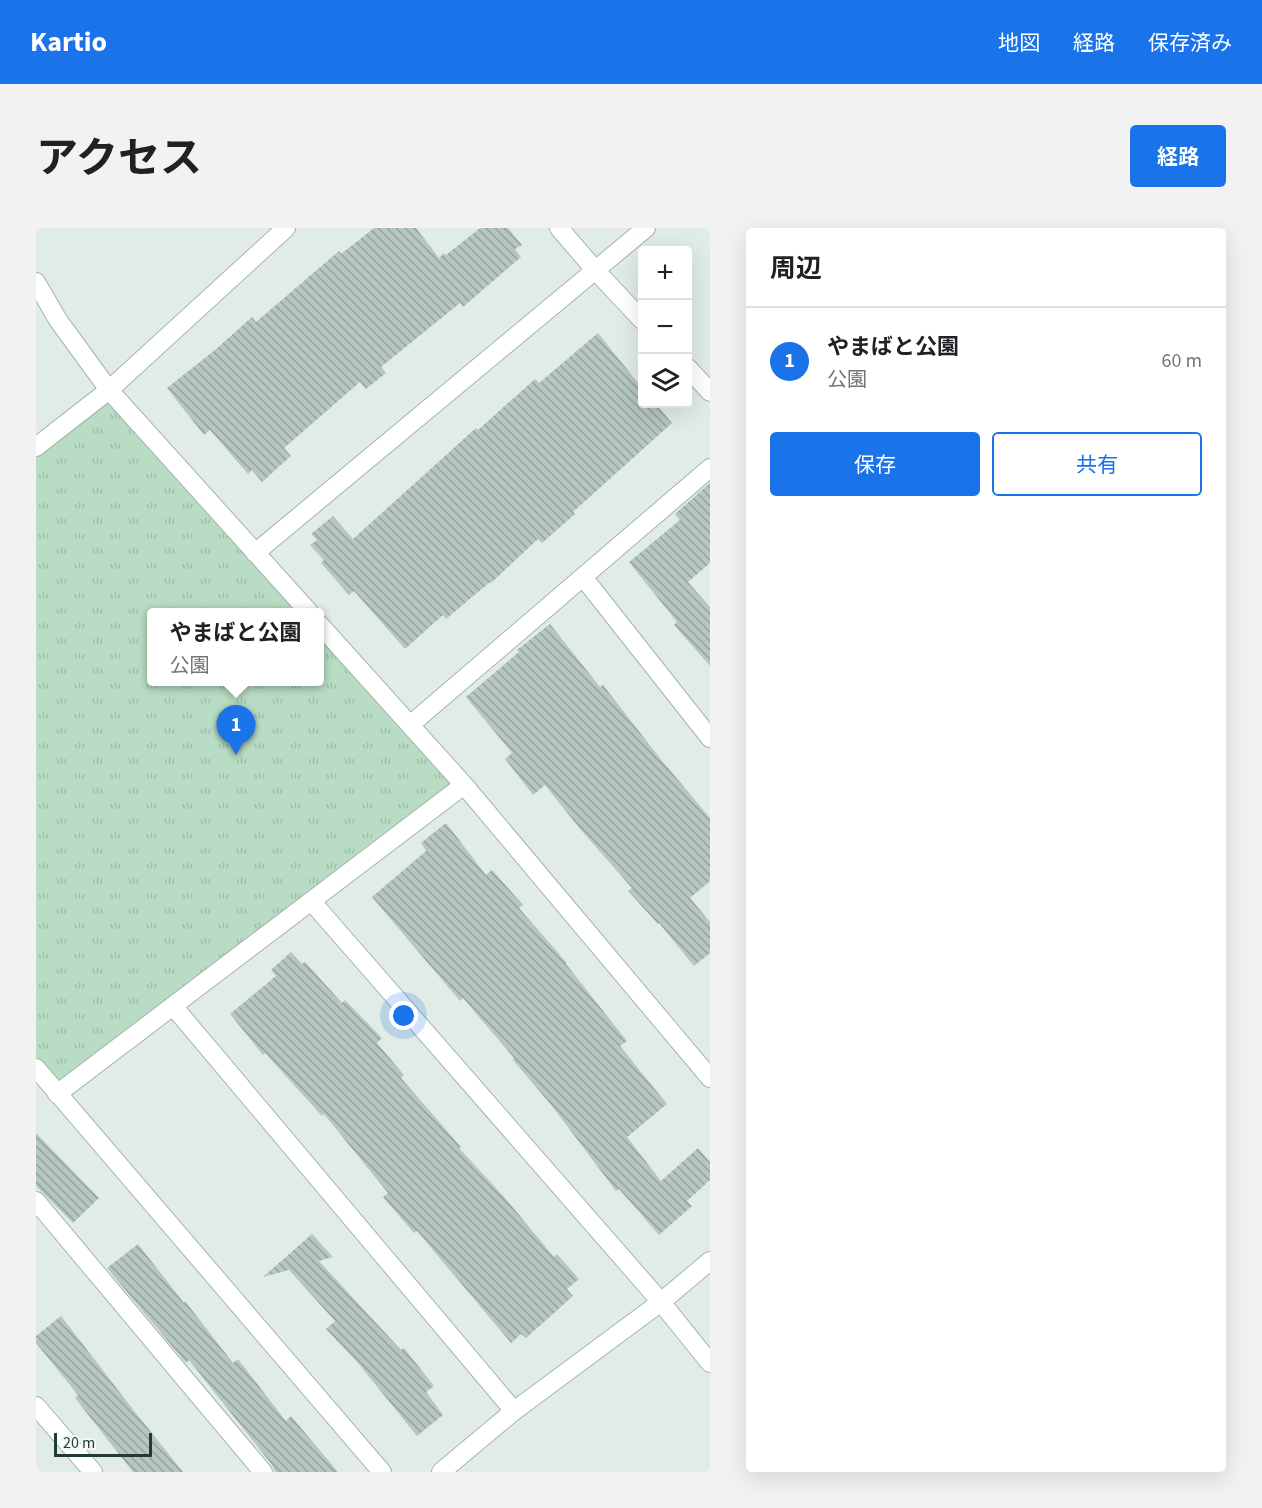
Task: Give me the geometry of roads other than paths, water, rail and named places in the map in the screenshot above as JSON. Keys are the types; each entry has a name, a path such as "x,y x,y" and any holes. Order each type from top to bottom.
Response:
{"street":[{"path":"36,447 109,390 286,228"},
{"path":"559,228 638,316"},
{"path":"255,553 646,228"},
{"path":"36,282 58,320 109,390 305,608"},
{"path":"692,373 710,392"},
{"path":"410,725 710,468"},
{"path":"583,577 710,738"},
{"path":"324,629 464,785 710,1078"},
{"path":"57,1094 464,785"},
{"path":"312,902 661,1302 710,1363"},
{"path":"173,1006 514,1411"},
{"path":"36,1068 382,1472"},
{"path":"36,1201 263,1472"},
{"path":"441,1472 514,1411 661,1302 710,1261"},
{"path":"36,1406 93,1472"}],"place":[{"name":"やまばと公園","path":"236,755"}]}
